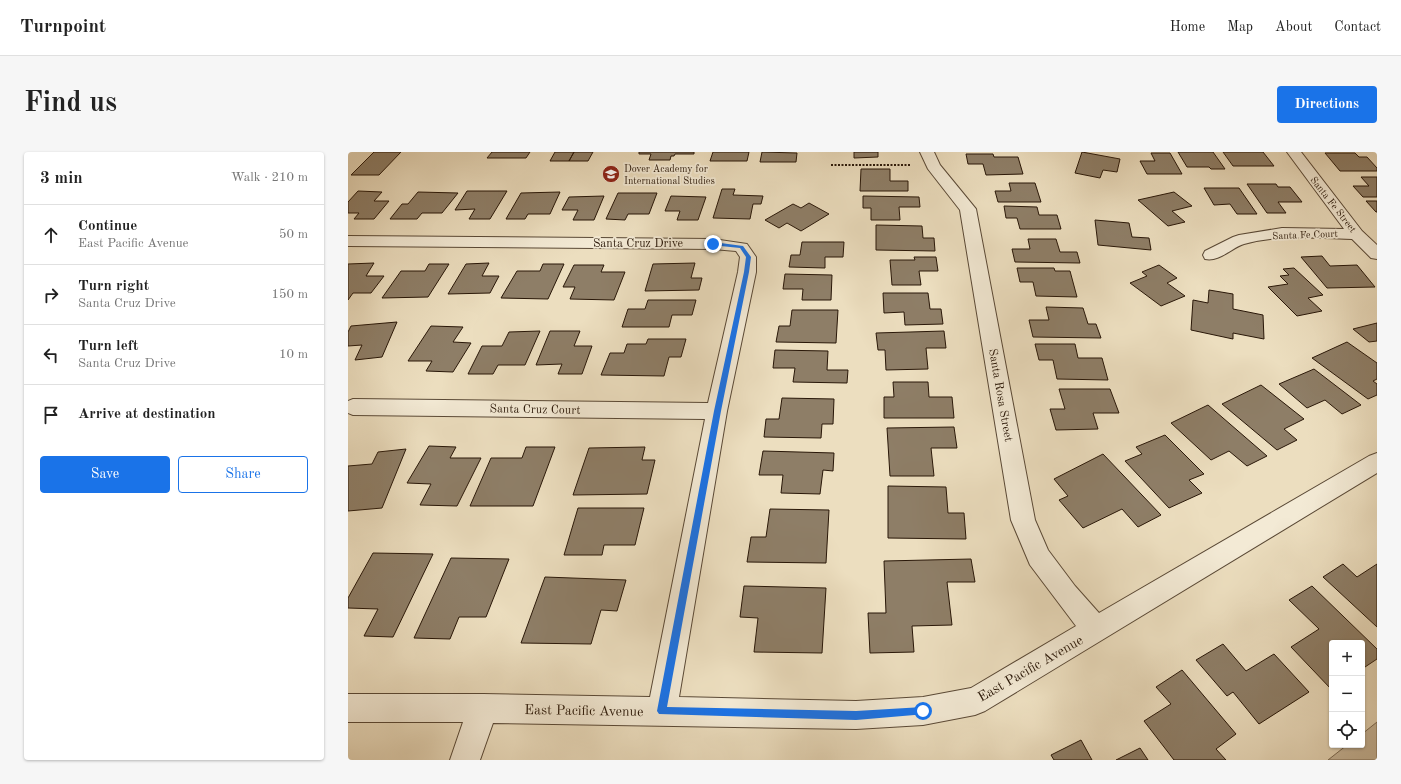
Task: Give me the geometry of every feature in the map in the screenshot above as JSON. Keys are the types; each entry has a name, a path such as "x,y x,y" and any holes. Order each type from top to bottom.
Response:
{"street":[{"name":"Santa Fe Street","path":"1294,152 1356,234 1377,254"},
{"name":"Santa Rosa Street","path":"921,159 933,166 968,209 1023,520 1040,557 1066,594 1095,629"},
{"name":"Santa Fe Court","path":"1211,255 1239,240 1282,233 1356,234"},
{"name":"Santa Cruz Drive","path":"348,241 713,244 741,247 748,257 747,272 718,411 662,711"},
{"name":"Santa Cruz Court","path":"353,407 718,411"},
{"name":"East Pacific Avenue","path":"348,708 483,708 856,716 923,711 975,701 1377,462"},
{"path":"465,760 483,708"}],"path":[{"path":"831,165 921,159"}],"shaded area":[{"path":"1377,722 1377,760 1328,760 1343,748 1365,748 1365,732"}],"building":[{"path":"374,152 401,152 379,175 351,175"},
{"path":"492,152 530,152 526,158 487,158"},
{"path":"555,152 574,152 569,161 550,161"},
{"path":"574,152 593,152 588,161 569,161"},
{"path":"639,152 694,152 694,154 675,154 674,156 671,156 670,160 649,160 651,154 639,154"},
{"path":"713,152 749,152 747,161 710,161"},
{"path":"762,152 797,153 796,162 760,162"},
{"path":"854,152 878,152 878,157 854,158"},
{"path":"1082,152 1120,159 1117,172 1103,170 1100,178 1075,173"},
{"path":"1178,152 1213,152 1225,169 1187,167"},
{"path":"1223,152 1263,152 1274,166 1233,166"},
{"path":"1151,153 1170,153 1182,174 1147,174 1140,161 1155,161"},
{"path":"1325,153 1355,153 1359,157 1367,157 1377,168 1377,171 1340,171"},
{"path":"966,154 993,154 994,157 1018,157 1023,174 986,175 983,164 968,164"},
{"path":"861,169 890,169 890,181 908,181 908,191 860,191"},
{"path":"1361,177 1377,177 1377,197 1363,197 1353,186 1369,186"},
{"path":"1009,183 1035,183 1041,202 998,202 995,191 1011,191"},
{"path":"1247,184 1276,184 1278,187 1290,187 1302,202 1278,202 1286,213 1267,213"},
{"path":"1204,188 1239,188 1257,214 1237,214 1230,204 1214,205"},
{"path":"722,189 735,189 733,195 763,196 761,204 753,204 750,219 713,218"},
{"path":"358,191 382,192 374,201 389,201 374,219 354,219 359,213 348,213 348,202"},
{"path":"467,191 507,191 490,219 469,219 475,209 455,210"},
{"path":"418,192 458,193 442,213 422,213 417,219 390,219 402,204 408,204"},
{"path":"560,192 550,214 528,214 525,219 506,219 521,193"},
{"path":"1174,192 1192,206 1172,211 1185,222 1168,226 1138,200"},
{"path":"618,193 657,193 649,214 628,214 625,220 606,219"},
{"path":"604,196 594,220 573,220 578,210 562,210 569,197"},
{"path":"671,196 706,197 698,220 677,220 680,211 665,211"},
{"path":"863,196 919,197 920,207 899,207 900,220 871,220 871,208 863,208"},
{"path":"1366,201 1377,201 1377,212 1376,212"},
{"path":"809,203 829,214 801,231 787,223 779,228 765,220 793,204 801,208"},
{"path":"1004,206 1037,207 1039,215 1057,215 1061,229 1020,229 1017,218 1006,218"},
{"path":"1095,220 1129,223 1132,237 1149,238 1151,250 1098,245"},
{"path":"876,225 922,226 923,238 934,238 935,251 876,250"},
{"path":"1028,239 1056,239 1060,252 1077,252 1080,263 1015,262 1012,249 1030,249"},
{"path":"802,242 844,242 843,257 825,257 825,268 789,267 791,255 800,255"},
{"path":"1322,256 1330,266 1357,265 1375,287 1327,288 1301,257"},
{"path":"914,257 936,257 938,271 919,271 921,285 892,285 890,260 915,260"},
{"path":"374,263 366,276 384,276 371,293 353,293 348,300 348,264"},
{"path":"489,263 482,276 499,276 490,293 448,294 466,264"},
{"path":"695,263 691,278 702,278 699,290 645,291 653,264"},
{"path":"429,264 449,264 428,297 382,298 401,271 425,271"},
{"path":"543,264 564,264 548,299 501,298 517,271 540,271"},
{"path":"574,265 604,265 601,272 625,272 614,300 570,299 575,287 563,287"},
{"path":"1159,265 1177,278 1167,283 1185,296 1161,306 1130,283 1147,276 1142,272"},
{"path":"1017,268 1054,268 1055,271 1070,271 1077,297 1036,296 1033,282 1020,282"},
{"path":"1294,268 1323,295 1308,298 1322,311 1297,316 1268,287 1288,284 1280,276 1289,275 1283,269"},
{"path":"785,274 832,275 831,300 802,300 803,289 783,289"},
{"path":"1209,290 1233,294 1233,309 1263,315 1264,339 1233,333 1233,339 1191,330 1193,300 1208,303"},
{"path":"883,293 928,293 930,309 941,309 943,324 905,325 904,312 884,313"},
{"path":"648,300 696,300 692,315 672,315 669,327 622,327 628,309 645,309"},
{"path":"1046,307 1083,308 1088,324 1096,324 1101,338 1033,337 1029,320 1049,320"},
{"path":"792,310 838,310 836,343 776,342 779,326 790,326"},
{"path":"397,322 382,357 355,360 362,345 348,346 348,332 351,326"},
{"path":"1377,323 1377,341 1369,342 1353,329"},
{"path":"431,326 463,327 453,342 471,343 453,372 426,371 432,361 408,361"},
{"path":"540,331 525,365 498,365 493,374 468,374 482,346 502,346 509,332"},
{"path":"550,331 580,331 574,346 592,346 582,374 558,374 562,364 536,365"},
{"path":"944,331 946,348 926,348 928,369 886,370 885,350 878,350 876,333"},
{"path":"648,339 686,339 681,357 669,357 664,376 601,375 610,353 624,353 627,344 646,344"},
{"path":"1347,342 1377,363 1377,379 1373,381 1377,384 1377,395 1368,399 1312,358"},
{"path":"1035,344 1075,344 1078,358 1102,358 1108,380 1057,379 1053,360 1039,360"},
{"path":"775,350 828,351 827,370 848,370 847,383 793,382 795,368 773,368"},
{"path":"1314,369 1361,405 1342,414 1325,400 1307,408 1279,384"},
{"path":"893,382 928,382 929,397 952,397 954,418 884,418 884,397 894,397"},
{"path":"1261,385 1304,419 1284,429 1297,440 1277,450 1222,404"},
{"path":"1059,389 1110,389 1119,413 1093,413 1098,429 1056,430 1050,409 1065,409"},
{"path":"782,398 834,399 833,424 822,424 821,438 764,437 766,419 779,419"},
{"path":"1208,405 1267,456 1247,466 1229,451 1211,460 1171,423"},
{"path":"954,427 957,448 931,448 934,476 890,476 887,428"},
{"path":"1165,435 1204,474 1189,480 1202,493 1169,508 1125,461 1142,454 1136,447"},
{"path":"429,446 456,447 450,458 481,458 457,506 420,505 431,484 407,483"},
{"path":"526,447 555,447 533,506 470,506 491,458 522,458"},
{"path":"645,447 642,460 655,460 647,494 573,495 589,448"},
{"path":"406,449 382,508 348,511 348,466 372,464 378,452"},
{"path":"763,451 834,453 833,471 823,470 820,494 781,493 783,475 759,475"},
{"path":"1103,454 1161,515 1138,527 1122,509 1083,528 1059,500 1068,496 1054,479"},
{"path":"888,486 946,487 948,513 964,513 966,539 888,538"},
{"path":"578,508 644,508 635,545 604,545 602,555 564,555"},
{"path":"770,509 829,510 826,563 747,562 751,537 766,537"},
{"path":"373,553 433,554 393,637 364,636 378,609 348,608 348,598"},
{"path":"451,558 509,559 486,617 459,617 450,639 414,638"},
{"path":"971,559 975,582 947,582 952,625 912,626 914,652 870,653 868,613 886,613 884,561"},
{"path":"1343,564 1357,577 1377,564 1377,627 1323,577"},
{"path":"545,577 626,580 617,611 601,610 591,644 521,643"},
{"path":"744,586 826,588 822,653 754,652 758,618 740,617"},
{"path":"1312,586 1377,649 1377,659 1365,667 1365,640 1329,640 1329,687 1291,647 1319,629 1289,600"},
{"path":"1223,644 1246,671 1274,654 1309,692 1259,724 1233,692 1227,696 1196,660"},
{"path":"1182,670 1236,734 1216,749 1226,760 1174,760 1144,721 1171,704 1156,687"},
{"path":"1081,740 1092,760 1054,760 1051,755"},
{"path":"1140,748 1148,760 1116,760"}],"place":[{"name":"Dover Academy for International Studies","path":"611,174"}],"route":[{"path":"713,244 741,247 748,257 747,272 718,411 662,711 856,716 923,711"}]}
